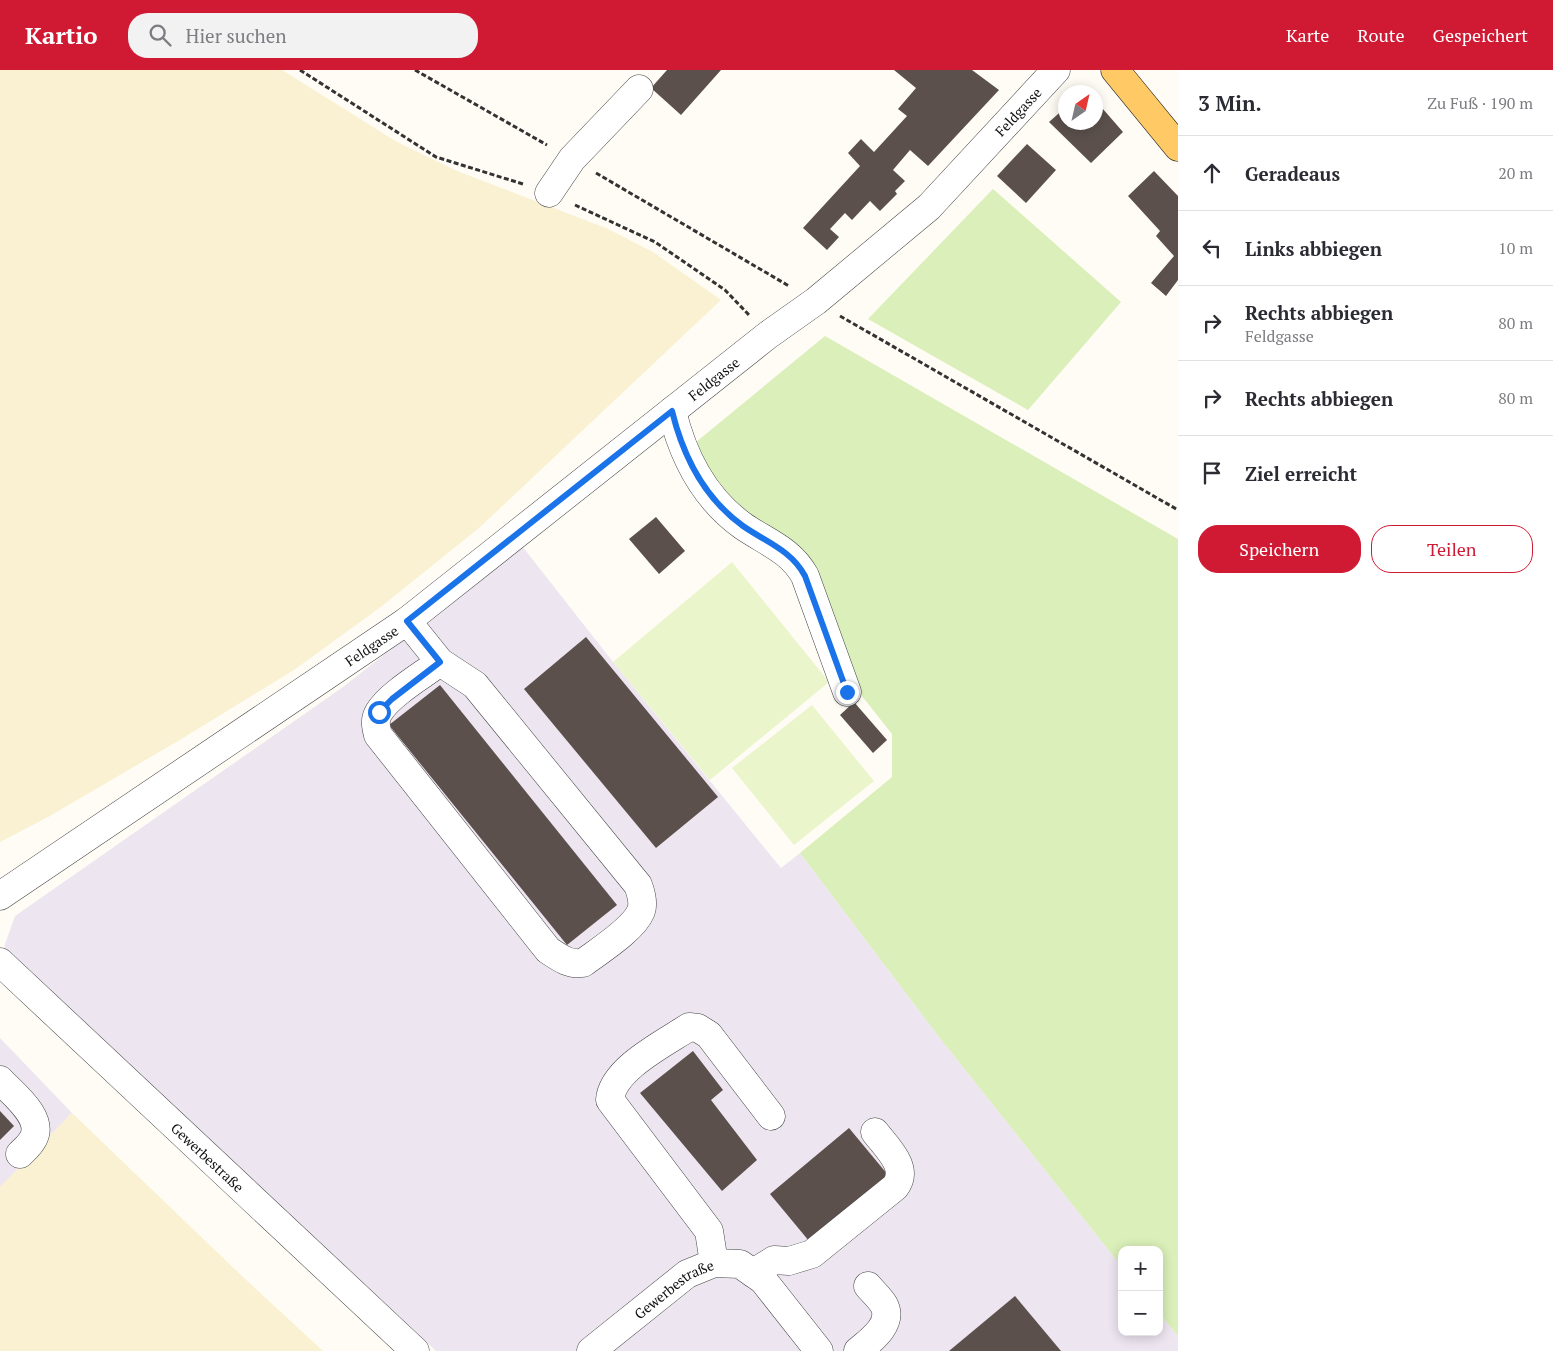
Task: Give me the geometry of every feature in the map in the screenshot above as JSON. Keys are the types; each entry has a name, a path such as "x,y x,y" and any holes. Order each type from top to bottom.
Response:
{"main road":[{"path":"1115,70 1178,147"}],"street":[{"name":"Feldgasse","path":"0,896 407,621 768,335 816,301 929,207 1056,70"},
{"path":"549,193 572,159 639,89"},
{"path":"672,411 688,461 700,481 727,512 743,526 790,555 798,564 805,576 847,692"},
{"path":"407,621 440,662 474,685 638,885 642,898 641,911 632,924 584,963 574,964 562,960 548,950 378,735 375,723 379,712 392,699 440,662"},
{"name":"Gewerbestraße","path":"0,962 415,1351"},
{"path":"714,1263 709,1231 610,1100 611,1092 626,1070 689,1027 698,1028 709,1035 771,1116"},
{"path":"0,1080 28,1110 36,1125 34,1139 20,1154"},
{"path":"753,1273 774,1260 789,1260 812,1254 895,1187 900,1180 900,1166 875,1132"},
{"name":"Gewerbestraße","path":"591,1351 687,1274 714,1263 740,1264 763,1280 819,1351"},
{"path":"858,1351 880,1331 885,1319 885,1306 868,1286"}],"path":[{"path":"415,70 776,278"},
{"path":"816,301 1178,510"}],"shaded area":[{"path":"0,70 282,70 397,142 457,171 606,228 653,252 721,300 479,528 382,606 294,670 178,741 48,817 0,842"},
{"path":"522,546 613,662 781,868 800,853 939,1037 1118,1262 1118,1336 1163,1336 1163,1318 1178,1336 1178,1351 436,1351 4,947 15,916 343,687"},
{"path":"0,1038 72,1113 0,1187"},
{"path":"72,1113 323,1351 0,1351 0,1187"}],"green space":[{"path":"993,189 1121,302 1028,410 868,319"},
{"path":"825,336 1178,539 1178,1336 1163,1318 1163,1246 1118,1246 1118,1262 939,1037 800,853 892,777 892,734 854,686 859,683 799,547 738,509 690,447"},
{"path":"732,562 829,682 710,780 613,662"},
{"path":"812,705 874,781 794,845 732,768"}],"building":[{"path":"667,70 721,70 681,115 651,88"},
{"path":"894,70 972,70 999,90 928,166 910,150 893,170 905,181 895,191 897,194 880,211 870,201 852,220 845,213 830,229 839,237 827,250 803,228 860,166 848,153 861,139 874,152 907,116 898,109 916,88"},
{"path":"1103,109 1123,132 1091,163 1049,122 1058,114 1058,130 1103,130"},
{"path":"1027,144 1056,170 1026,203 997,176"},
{"path":"1154,171 1178,196 1178,280 1166,296 1151,283 1174,256 1156,236 1160,231 1128,196"},
{"path":"656,517 685,551 659,574 629,539"},
{"path":"586,637 718,797 656,848 524,689"},
{"path":"440,685 617,905 567,945 389,725"},
{"path":"854,702 887,740 873,753 840,715"},
{"path":"693,1051 723,1090 711,1100 757,1160 722,1191 640,1093"},
{"path":"0,1111 14,1126 0,1140"},
{"path":"849,1128 888,1175 809,1241 770,1194"},
{"path":"1015,1296 1061,1351 949,1351"}],"route":[{"path":"379,712 392,699 440,662 407,621 672,411 676,429 688,461 700,481 727,512 743,526 790,555 798,564 805,576 817,614 847,692"}]}
